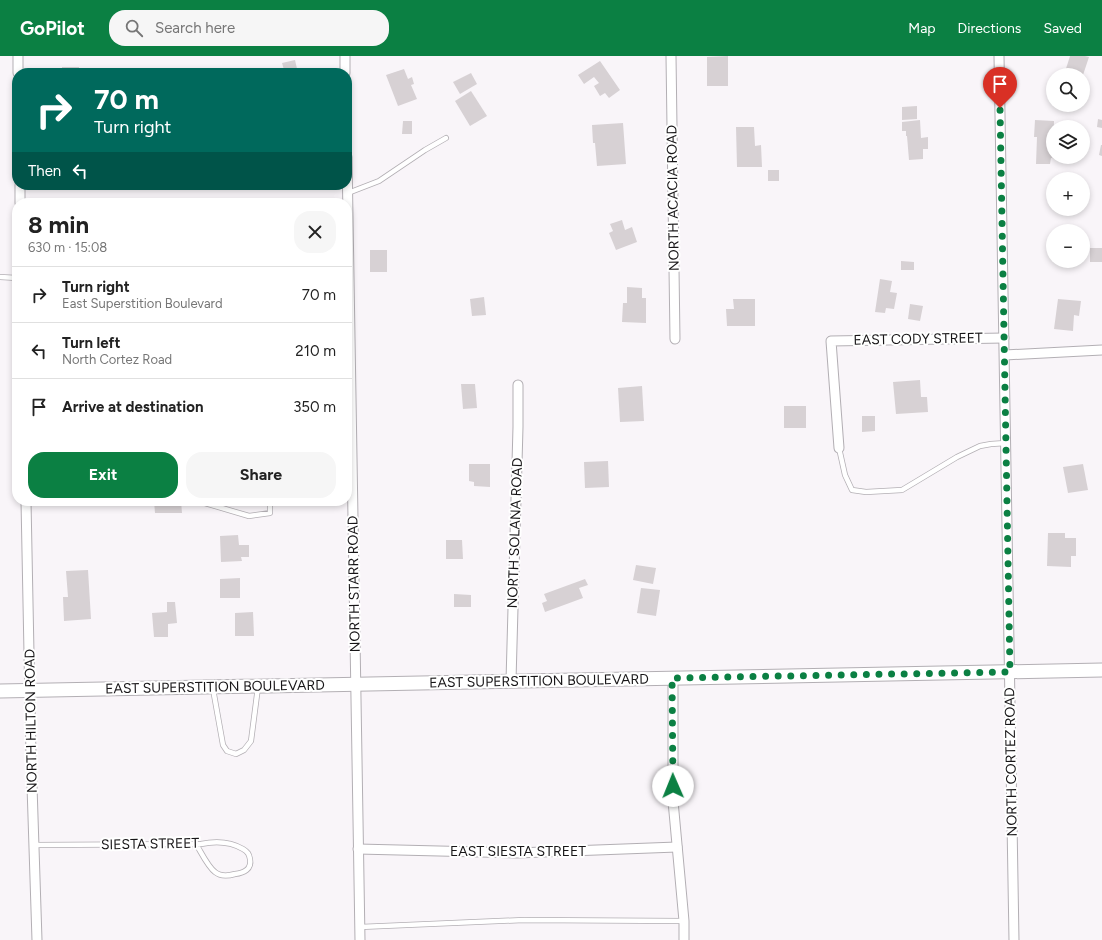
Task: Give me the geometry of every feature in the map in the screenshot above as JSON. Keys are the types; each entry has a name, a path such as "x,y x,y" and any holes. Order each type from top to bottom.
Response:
{"main road":[{"name":"EAST SUPERSTITION BOULEVARD","path":"0,691 1102,670"}],"street":[{"path":"18,56 18,68"},
{"path":"345,56 345,68"},
{"name":"NORTH ACACIA ROAD","path":"671,56 675,339"},
{"name":"NORTH CORTEZ ROAD","path":"999,56 1014,940"},
{"name":"NORTH STARR ROAD","path":"348,190 348,198"},
{"name":"EAST CODY STREET","path":"838,448 831,341 1004,338"},
{"path":"1004,355 1102,350"},
{"name":"NORTH SOLANA ROAD","path":"511,681 518,385"},
{"name":"NORTH HILTON ROAD","path":"26,506 37,940"},
{"name":"NORTH STARR ROAD","path":"351,506 356,684 360,940"},
{"path":"672,678 674,801 684,921 684,940"},
{"name":"EAST SIESTA STREET","path":"358,849 517,853 677,847"}],"lane":[{"path":"348,193 379,181 425,150 446,138"},
{"path":"0,277 12,278"},
{"path":"838,448 845,475 852,490 866,492 902,490 957,457 980,446 1006,443"},
{"path":"215,506 249,516 270,513 270,506"},
{"path":"213,687 224,745 227,751 236,754 244,750 251,740 258,686"},
{"name":"SIESTA STREET","path":"34,845 196,844 212,841 243,849 248,853 251,862 250,866 246,871 240,873 226,876 218,874 213,871 196,844"},
{"path":"360,927 524,920 684,921"}],"building":[{"path":"728,56 728,86 707,86 707,57"},
{"path":"1070,56 1089,57 1085,68 1066,68"},
{"path":"295,60 297,68 284,68 282,63"},
{"path":"600,61 620,90 609,98 605,93 600,96 594,86 599,83 594,77 584,84 578,75"},
{"path":"62,67 79,67 79,68"},
{"path":"404,69 408,79 412,77 414,84 411,85 417,99 398,106 386,75"},
{"path":"471,73 477,84 460,94 453,82"},
{"path":"471,91 487,116 470,126 455,101"},
{"path":"917,106 917,119 902,120 902,107"},
{"path":"1098,119 1102,120 1102,128 1097,127"},
{"path":"920,120 921,138 928,137 928,149 923,149 923,159 909,160 907,136 906,131 902,131 902,122"},
{"path":"1035,120 1046,121 1046,164 1036,164 1037,137 1034,137"},
{"path":"403,121 412,121 412,134 402,134"},
{"path":"623,123 626,164 597,166 592,125"},
{"path":"736,127 754,127 755,146 761,145 762,167 737,167"},
{"path":"1102,145 1102,156 1099,155"},
{"path":"768,170 779,170 779,181 768,181"},
{"path":"622,220 625,230 632,227 637,242 616,250 609,233 613,231 610,224"},
{"path":"1090,248 1102,248 1102,262 1090,262"},
{"path":"370,250 387,250 387,272 370,272"},
{"path":"901,261 914,262 914,270 901,270"},
{"path":"880,279 892,281 890,292 897,293 894,309 886,308 885,313 875,312"},
{"path":"627,287 642,288 642,298 646,298 646,323 622,322 623,303 627,303"},
{"path":"484,297 486,315 472,316 470,299"},
{"path":"733,299 755,299 755,326 727,326 726,309 734,309"},
{"path":"1058,299 1081,301 1079,316 1074,315 1073,331 1054,329"},
{"path":"910,304 923,306 920,321 908,319"},
{"path":"920,380 921,397 927,397 928,412 896,414 893,382"},
{"path":"461,384 475,384 477,408 463,409"},
{"path":"642,386 644,421 620,422 618,388"},
{"path":"784,406 806,406 806,428 784,428"},
{"path":"862,416 875,416 875,431 862,432"},
{"path":"608,461 609,487 585,488 584,462"},
{"path":"469,464 490,464 490,487 474,486 474,482 469,481"},
{"path":"1083,464 1088,490 1068,493 1063,467"},
{"path":"154,506 181,506 182,513 155,513"},
{"path":"1048,533 1065,533 1065,538 1076,538 1076,556 1071,556 1071,567 1047,566"},
{"path":"238,535 239,545 249,545 249,557 241,557 242,561 221,562 220,536"},
{"path":"446,540 462,540 463,559 446,559"},
{"path":"636,565 656,568 653,584 633,580"},
{"path":"88,570 91,619 64,621 63,597 68,597 66,571"},
{"path":"240,578 240,598 220,598 220,579"},
{"path":"585,579 588,585 579,588 583,598 545,612 542,603 547,601 544,594"},
{"path":"641,588 660,590 656,616 637,613"},
{"path":"454,594 471,595 471,607 454,607"},
{"path":"167,602 175,602 177,623 168,624 168,637 154,637 152,613 167,612"},
{"path":"253,612 254,636 235,636 235,613"}],"route":[{"path":"673,786 672,678 1010,672 1000,108"}]}
